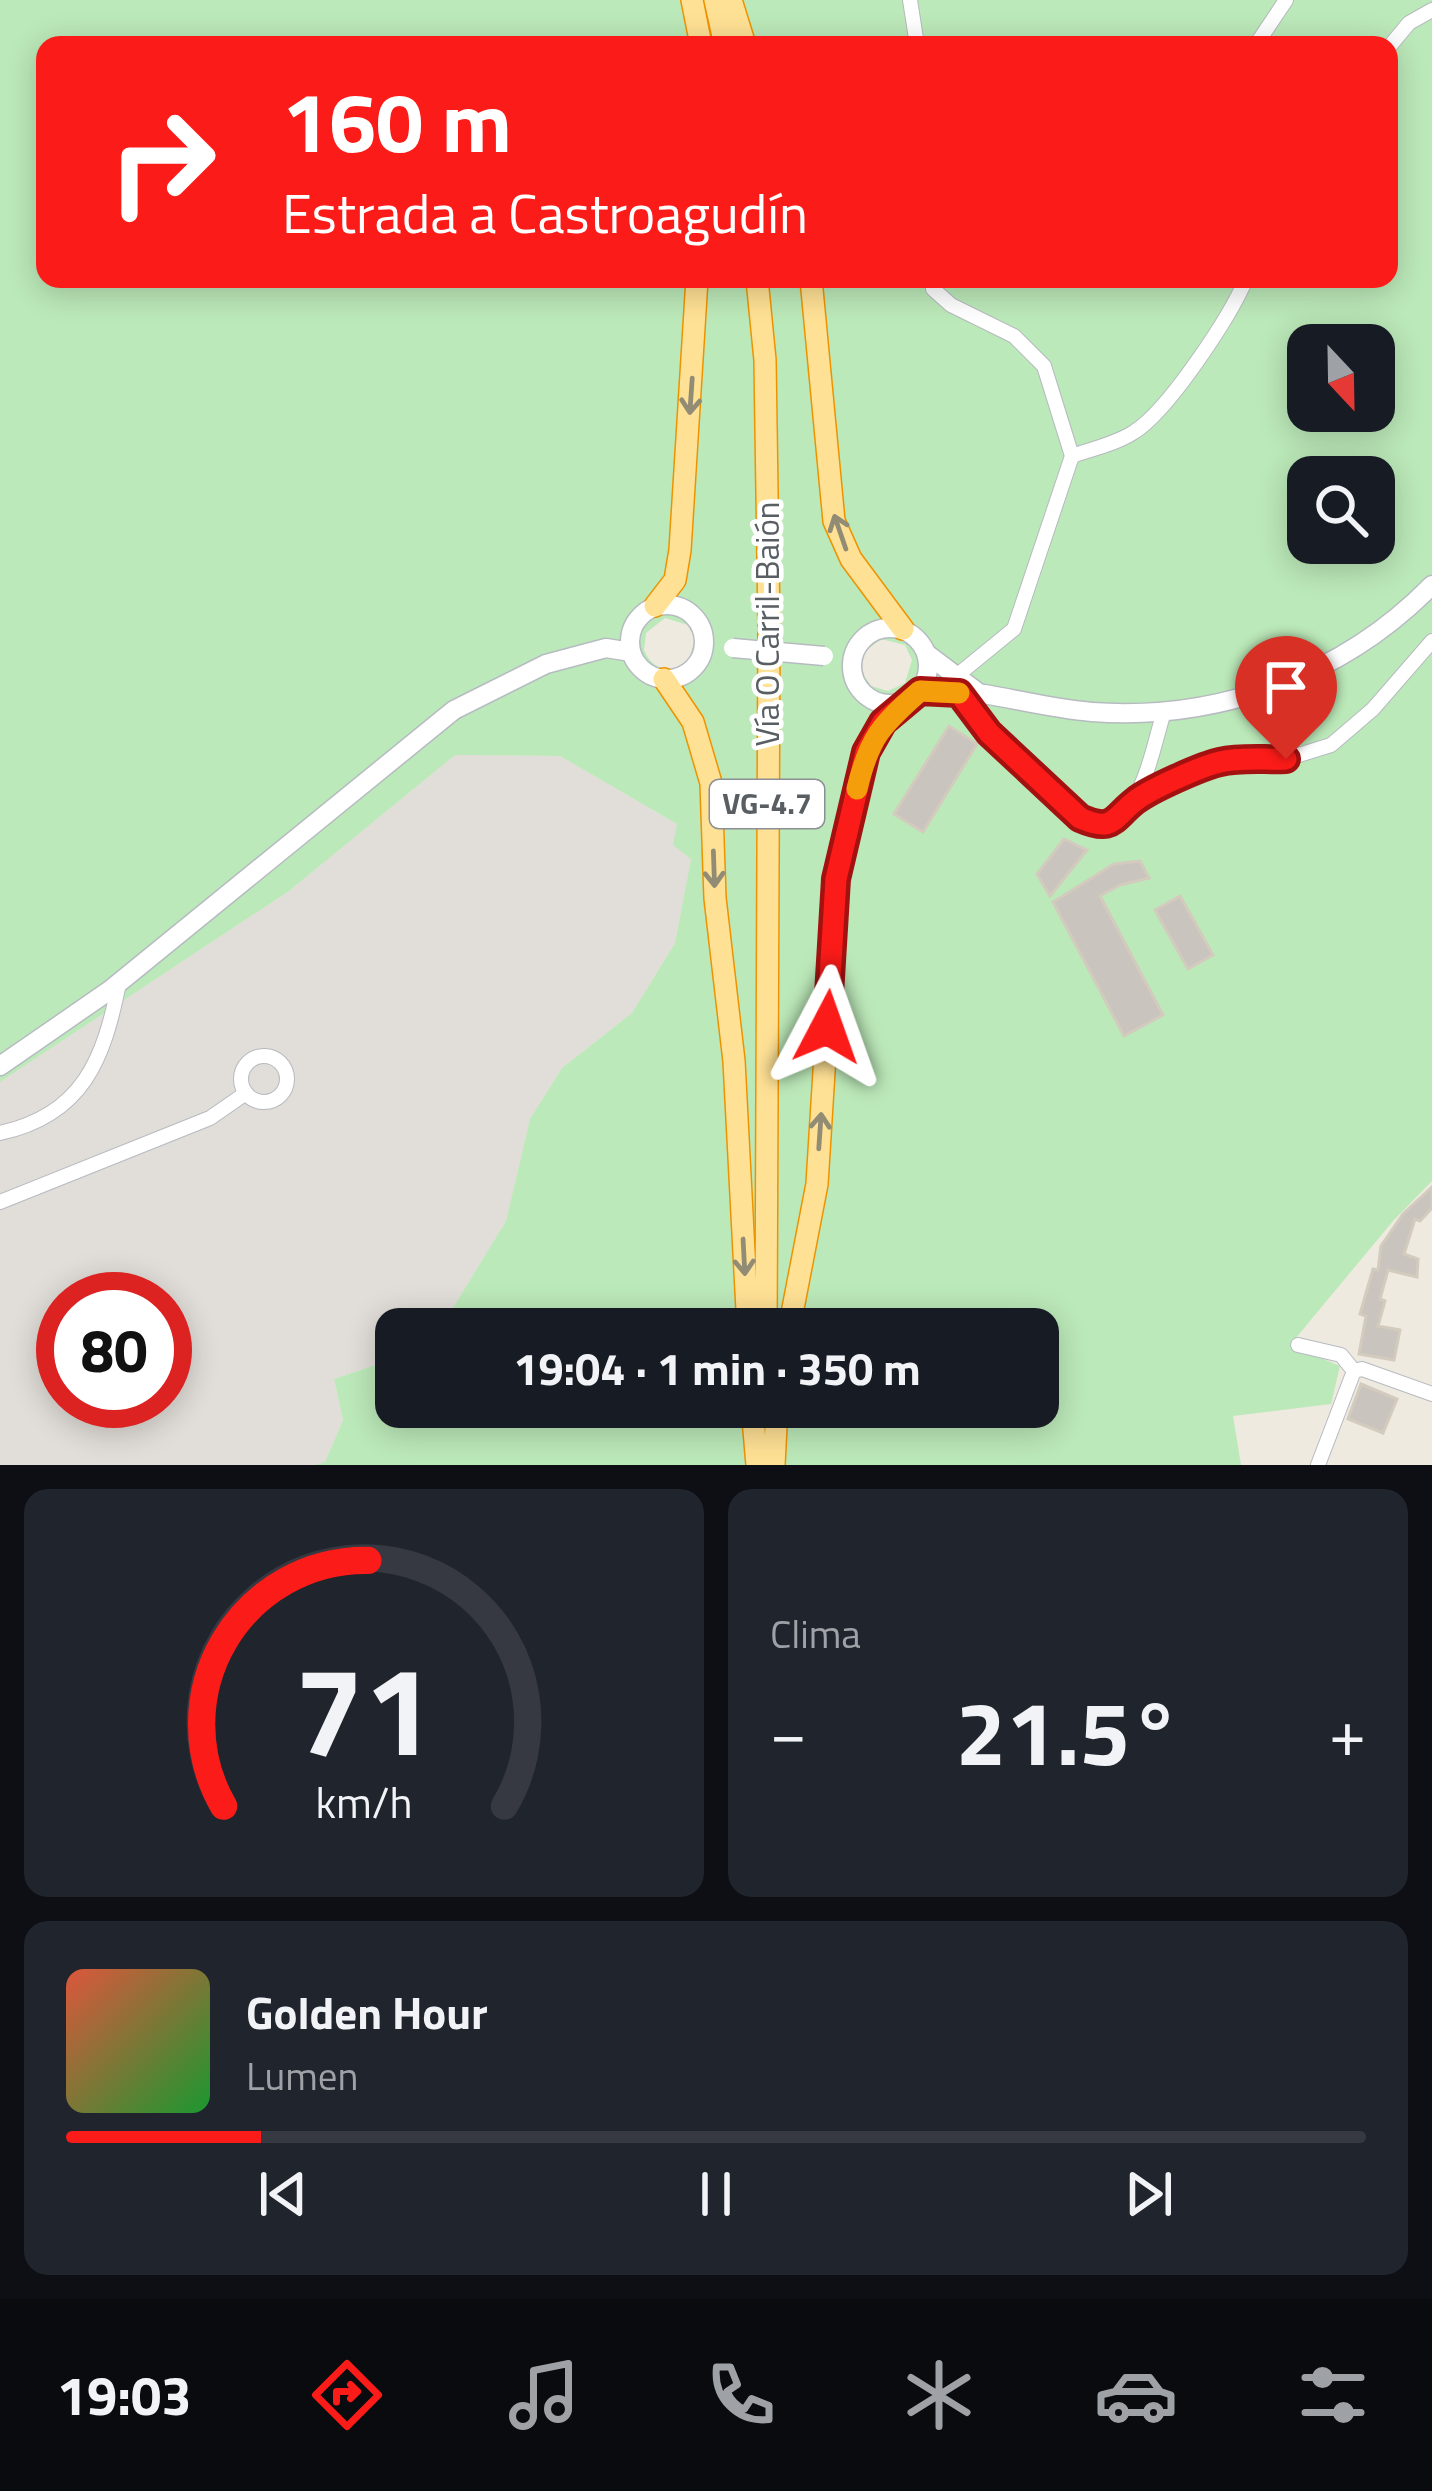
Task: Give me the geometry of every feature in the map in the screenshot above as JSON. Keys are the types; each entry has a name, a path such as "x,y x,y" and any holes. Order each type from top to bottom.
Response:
{"highway":[{"path":"692,0 699,36"},
{"path":"715,0 723,36"},
{"path":"731,0 742,36"},
{"path":"656,606 675,580 680,550 697,288"},
{"name":"Vía O Carril-Baión","path":"758,288 765,360 769,626 766,1308"},
{"path":"813,288 835,521 860,574 903,629"},
{"path":"664,680 693,722 711,783 715,898 734,1060 747,1308"},
{"path":"793,1308 817,1184 836,879 866,752 883,722 912,697"},
{"path":"754,1428 758,1465"},
{"path":"768,1428 771,1465"},
{"path":"771,1465 775,1428"}],"main road":[{"path":"957,685 892,705 870,699 854,681 852,658 866,636 877,629 903,629 957,685 980,694 1094,712 1204,707 1267,691 1321,667 1367,641 1432,585"},
{"path":"656,606 687,610 701,626 704,648 686,675 664,680 643,671 631,652 632,629 637,619 656,606"},
{"path":"0,1066 119,983 454,710 546,664 606,648 631,652"},
{"path":"704,648 852,658"},
{"path":"912,697 929,668 927,654"}],"street":[{"path":"910,0 916,36"},
{"path":"1262,36 1286,0"},
{"path":"1398,36 1432,10"},
{"path":"933,288 951,305 1014,336 1044,366 1072,456 1014,629 957,685 989,733 1080,818 1093,824 1122,817 1135,801 1164,712"},
{"path":"1072,456 1132,434 1157,413 1242,288"},
{"path":"1135,801 1219,762 1286,759 1331,745 1373,710 1432,641"},
{"path":"0,1133 70,1102 86,1080 111,1022 119,983"},
{"path":"0,1202 210,1118 246,1093"},
{"path":"1298,1345 1341,1355 1354,1371"},
{"path":"1354,1371 1432,1394"},
{"path":"1318,1465 1354,1371"}],"shaded area":[{"path":"455,755 560,756 677,824 691,859 675,943 632,1013 562,1068 530,1119 506,1221 453,1308 375,1308 375,1365 334,1379 343,1420 325,1462 0,1465 0,1082 289,891"}],"green space":[{"path":"0,0 1432,0 1432,1181 1290,1345 1340,1366 1331,1404 1233,1416 1241,1465 315,1465 325,1462 343,1420 334,1379 375,1365 375,1428 1059,1428 1059,1308 453,1308 506,1221 530,1119 562,1068 632,1013 675,943 691,859 673,845 677,824 560,756 455,755 289,891 0,1082","holes":["665,618 688,625 695,639 688,663 675,668 657,666 644,650 646,633","881,639 905,645 912,660 905,683 888,691 871,686 861,671 863,653"]}],"building":[{"path":"949,726 977,744 923,832 894,814"},
{"path":"1064,839 1087,850 1050,896 1037,874"},
{"path":"1140,861 1149,878 1100,896 1163,1015 1124,1036 1053,902 1114,864"},
{"path":"1180,896 1213,955 1188,969 1155,910"},
{"path":"1432,1187 1432,1208 1420,1221 1415,1219 1404,1254 1418,1259 1417,1277 1388,1270 1380,1299 1385,1301 1378,1326 1400,1330 1394,1360 1359,1354 1366,1316 1360,1314 1373,1269 1378,1270 1381,1246 1403,1214"},
{"path":"1361,1384 1397,1399 1383,1433 1348,1419"}],"slow traffic":[{"path":"857,789 866,752 883,722 904,702 920,691 959,693"}],"route":[{"path":"827,1027 836,879 866,752 883,722 920,691 959,693 989,733 1080,818 1093,824 1122,817 1135,801 1219,762 1286,759"}]}
